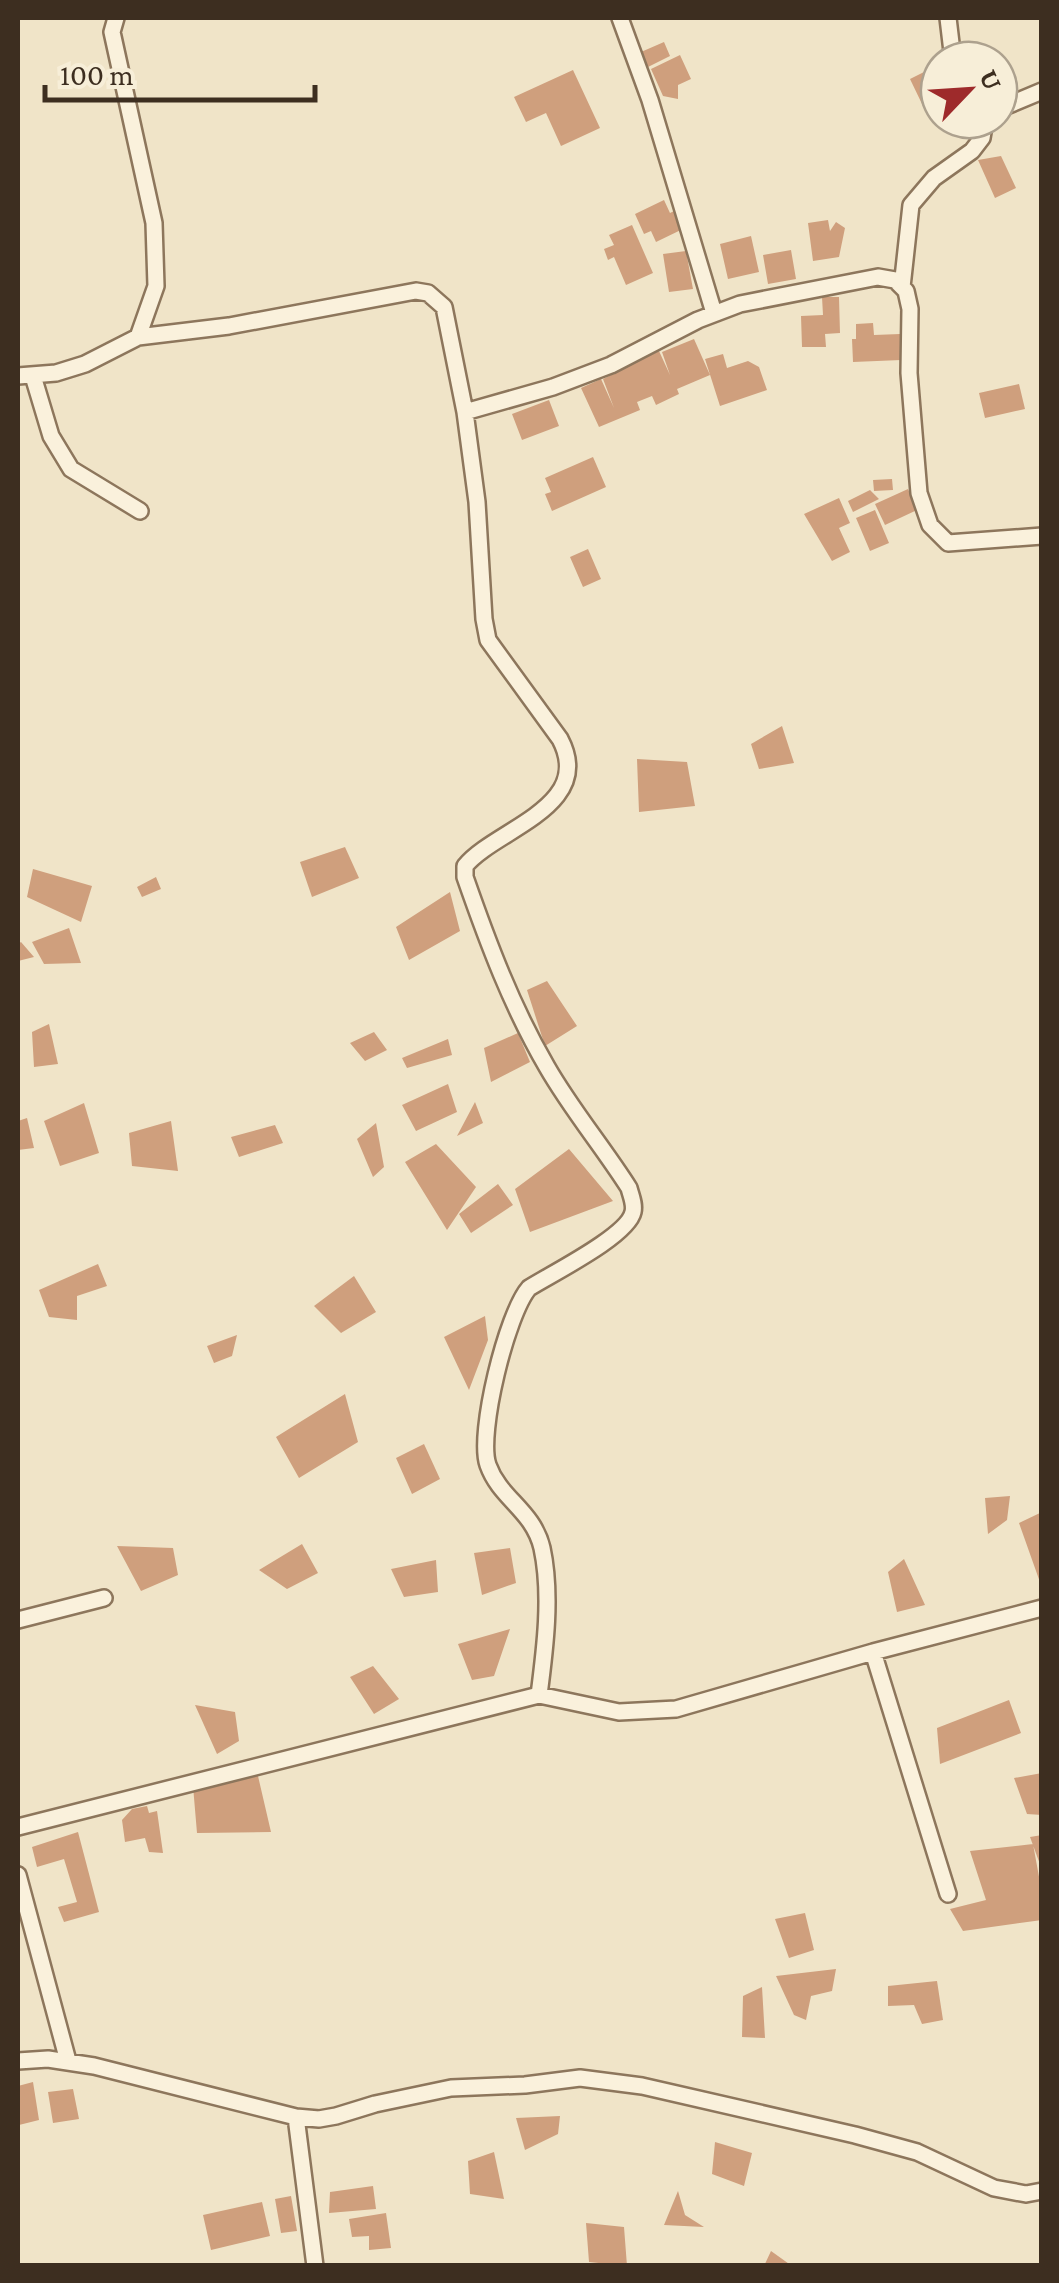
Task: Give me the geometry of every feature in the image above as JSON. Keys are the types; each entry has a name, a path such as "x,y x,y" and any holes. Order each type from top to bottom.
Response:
{"street":[{"path":"116,18 112,32 154,224 156,286 138,338"},
{"path":"620,18 650,100 714,313"},
{"path":"902,287 911,205 934,178 972,151 980,140"},
{"path":"465,412 582,376 740,304 878,277 895,280 910,308 910,374 919,493 930,525 948,543 1042,536"},
{"path":"140,511 71,469 51,436 25,376 85,364 138,338 229,326 416,292 428,292 444,307 465,412 477,502 488,640 567,753 561,788 534,819 474,856 465,866 466,877 497,967 528,1034 628,1188 634,1210 629,1222 613,1236 529,1288 520,1298 504,1340 485,1435 485,1452 493,1476 532,1522 541,1544 545,1567 544,1654 539,1695"},
{"path":"18,1620 104,1598"},
{"path":"18,1828 539,1695 619,1712 644,1713 708,1700 1042,1608"},
{"path":"874,1652 948,1894"},
{"path":"18,1875 68,2061"},
{"path":"18,2061 68,2061 296,2117 319,2119 452,2088 525,2086 580,2078 642,2086 855,2135 917,2152 994,2188 1026,2194 1042,2191"},
{"path":"296,2117 315,2266"}],"building":[{"path":"664,42 670,56 648,67 641,52"},
{"path":"680,55 691,79 678,85 678,99 663,96 651,69"},
{"path":"573,70 600,128 561,146 546,113 526,122 514,97"},
{"path":"919,74 919,98 910,79"},
{"path":"1001,156 1016,188 995,198 978,160"},
{"path":"664,200 670,213 678,209 687,227 656,242 651,231 644,234 635,214"},
{"path":"828,220 830,231 836,222 845,228 839,257 813,261 808,223"},
{"path":"632,225 653,273 626,285 614,257 608,260 604,249 614,245 609,235"},
{"path":"751,236 759,272 728,279 720,244"},
{"path":"791,250 796,279 768,284 763,255"},
{"path":"686,251 693,289 669,292 663,254"},
{"path":"822,297 839,297 840,333 825,334 826,347 802,347 801,316 823,315"},
{"path":"873,323 874,335 900,334 901,360 853,362 856,324"},
{"path":"694,339 710,375 677,389 679,394 656,405 652,396 637,402 640,410 599,427 581,388 601,379 614,408 603,379 659,351 670,375 662,352"},
{"path":"723,354 727,368 748,361 759,367 767,390 720,406 705,359"},
{"path":"1019,384 1025,409 985,418 979,393"},
{"path":"549,400 559,426 522,440 512,414"},
{"path":"593,457 606,487 552,511 545,494 551,492 545,478"},
{"path":"892,479 893,490 874,491 873,480"},
{"path":"908,489 917,510 885,525 875,504"},
{"path":"870,490 879,499 853,512 848,501"},
{"path":"839,498 850,523 839,528 850,552 832,561 804,514"},
{"path":"875,510 889,543 870,551 856,518"},
{"path":"588,549 601,579 583,587 570,557"},
{"path":"782,726 794,763 759,769 751,744"},
{"path":"637,759 687,762 695,806 639,812"},
{"path":"345,847 359,878 312,897 300,862"},
{"path":"33,869 92,886 81,922 27,897"},
{"path":"156,877 161,889 142,897 137,887"},
{"path":"450,892 460,931 409,960 396,927"},
{"path":"69,928 81,963 44,964 32,942"},
{"path":"21,942 34,957 18,961"},
{"path":"547,981 577,1026 545,1046 527,990"},
{"path":"49,1024 58,1064 34,1067 32,1032"},
{"path":"374,1032 387,1050 365,1061 350,1043"},
{"path":"518,1033 530,1062 491,1082 484,1048"},
{"path":"448,1039 452,1055 407,1068 402,1058"},
{"path":"448,1084 457,1112 416,1131 402,1105"},
{"path":"475,1102 483,1123 457,1136"},
{"path":"84,1103 99,1153 60,1166 44,1121"},
{"path":"27,1118 34,1148 18,1150 18,1121"},
{"path":"171,1121 178,1171 132,1166 129,1133"},
{"path":"376,1123 384,1167 373,1177 357,1139"},
{"path":"275,1125 283,1143 239,1157 231,1137"},
{"path":"436,1144 476,1187 447,1230 405,1162"},
{"path":"569,1149 613,1201 530,1232 515,1189"},
{"path":"498,1184 513,1205 471,1233 459,1214"},
{"path":"98,1264 107,1286 77,1296 77,1320 49,1317 39,1290"},
{"path":"354,1276 376,1312 341,1333 314,1306"},
{"path":"485,1316 488,1340 469,1390 444,1337"},
{"path":"237,1335 232,1356 214,1363 207,1346"},
{"path":"345,1394 358,1442 299,1478 276,1437"},
{"path":"424,1444 440,1479 412,1494 396,1458"},
{"path":"1010,1496 1007,1520 988,1534 985,1498"},
{"path":"1042,1512 1042,1585 1041,1585 1019,1523"},
{"path":"302,1544 318,1573 287,1589 259,1570"},
{"path":"117,1546 173,1548 178,1575 141,1591"},
{"path":"510,1548 516,1583 482,1595 474,1553"},
{"path":"904,1559 925,1605 897,1612 888,1572"},
{"path":"436,1560 438,1592 404,1597 391,1569"},
{"path":"510,1629 494,1676 472,1680 458,1644"},
{"path":"373,1666 399,1699 374,1714 350,1677"},
{"path":"1009,1700 1021,1733 940,1764 937,1728"},
{"path":"195,1705 235,1712 239,1741 217,1754"},
{"path":"1042,1773 1042,1815 1027,1814 1014,1778"},
{"path":"258,1776 271,1832 197,1833 193,1786"},
{"path":"147,1806 149,1813 157,1811 163,1853 149,1852 145,1838 125,1842 122,1820 132,1809"},
{"path":"78,1832 99,1912 64,1922 58,1907 77,1902 64,1859 37,1867 32,1847"},
{"path":"1042,1835 1042,1867 1041,1867 1030,1837"},
{"path":"1033,1844 1042,1893 1042,1920 963,1931 950,1909 986,1900 970,1851"},
{"path":"805,1913 814,1950 789,1958 775,1919"},
{"path":"836,1969 832,1991 811,1996 806,2020 794,2015 776,1976"},
{"path":"937,1981 943,2020 922,2024 914,2005 888,2006 888,1986"},
{"path":"762,1987 765,2038 742,2037 743,1996"},
{"path":"33,2082 39,2120 19,2125 18,2086"},
{"path":"73,2089 79,2119 53,2123 48,2092"},
{"path":"560,2116 558,2134 525,2150 516,2118"},
{"path":"715,2142 752,2153 744,2186 712,2174"},
{"path":"494,2152 504,2199 470,2194 468,2161"},
{"path":"373,2186 376,2209 329,2213 330,2192"},
{"path":"678,2191 685,2215 704,2227 664,2225"},
{"path":"291,2196 297,2231 281,2233 275,2199"},
{"path":"262,2202 270,2236 211,2250 203,2215"},
{"path":"386,2213 391,2248 369,2250 369,2236 352,2237 349,2219"},
{"path":"586,2223 624,2227 627,2266 589,2262"},
{"path":"771,2251 792,2266 764,2266"}]}
